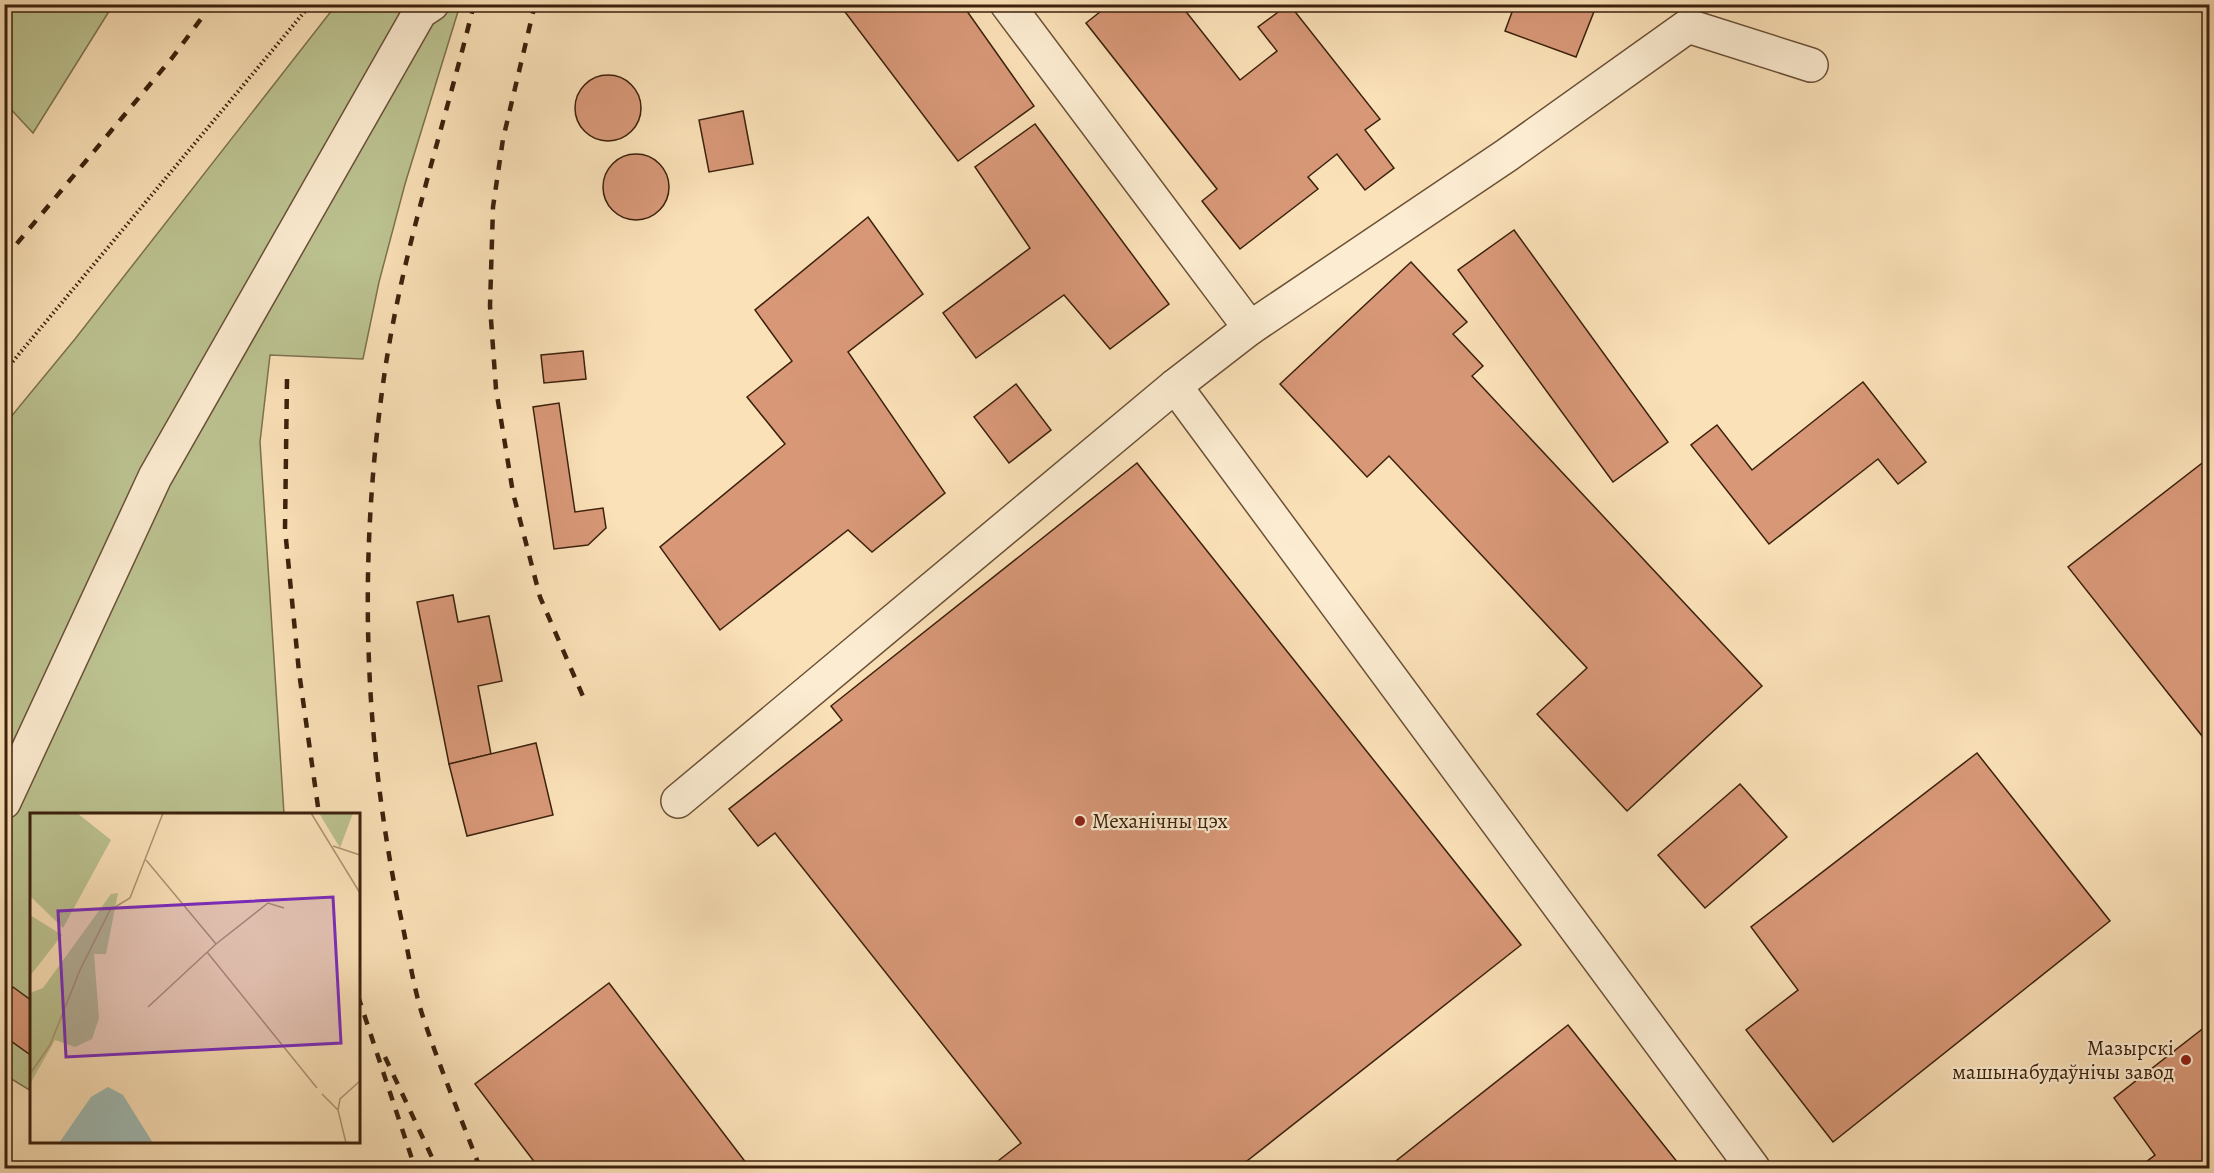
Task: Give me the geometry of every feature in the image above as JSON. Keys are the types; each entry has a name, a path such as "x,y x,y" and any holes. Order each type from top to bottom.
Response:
{"lane":[{"path":"4,802 155,477 420,12 432,4"},
{"path":"1007,4 1250,328"},
{"path":"678,801 1175,386 1250,328 1507,155 1688,26 1811,65"},
{"path":"1175,386 1754,1168"}],"path":[{"path":"4,372 311,4"}],"green space":[{"path":"5,4 113,5 33,133 5,103"},
{"path":"336,5 460,5 405,184 379,282 363,359 270,355 260,442 284,813 30,813 30,1090 5,1075 5,424 75,339"}],"building":[{"path":"839,4 962,4 1034,106 958,161"},
{"path":"1110,4 1180,4 1240,80 1277,51 1258,27 1289,4 1380,119 1365,130 1394,168 1365,190 1337,154 1308,177 1318,189 1240,249 1202,201 1217,189 1086,23"},
{"path":"1515,4 1597,4 1576,57 1505,31"},
{"path":"608,75 621,78 631,85 638,95 641,108 638,121 631,131 621,138 608,141 595,138 585,131 578,121 575,108 578,95 585,85 595,78"},
{"path":"743,111 753,164 709,172 699,120"},
{"path":"1035,124 1169,304 1110,349 1064,295 976,358 943,313 1030,248 975,167"},
{"path":"636,154 649,157 659,164 666,174 669,187 666,200 659,210 649,217 636,220 623,217 613,210 606,200 603,187 606,174 613,164 623,157"},
{"path":"868,217 923,294 848,352 945,493 872,552 848,530 720,630 660,547 785,444 747,397 792,361 755,310"},
{"path":"1514,230 1668,442 1613,482 1458,270"},
{"path":"1411,262 1467,322 1453,334 1483,366 1472,376 1762,686 1627,811 1537,714 1587,668 1389,456 1367,477 1280,384"},
{"path":"583,351 586,379 544,383 541,355"},
{"path":"1863,382 1926,462 1898,484 1878,459 1769,544 1691,445 1717,425 1752,470"},
{"path":"1016,384 1051,430 1009,463 974,417"},
{"path":"559,403 575,512 603,508 606,528 588,545 554,549 533,407"},
{"path":"2210,457 2210,746 2068,567"},
{"name":"Механічны цэх","path":"1137,463 1521,945 1238,1168 989,1168 1021,1143 775,833 758,846 729,809 842,720 831,706"},
{"path":"453,595 458,622 489,616 502,681 478,686 491,754 449,764 417,602"},
{"path":"536,743 553,815 467,836 449,764"},
{"path":"1977,753 2110,921 1833,1142 1746,1030 1798,990 1751,927"},
{"path":"1740,784 1787,837 1705,908 1658,855"},
{"path":"609,983 750,1168 539,1168 475,1084"},
{"path":"13,987 30,1000 30,1055 4,1036 4,999"},
{"name":"Мазырскі машынабудаўнічы завод","path":"2210,1023 2210,1168 2138,1168 2155,1155 2114,1098"},
{"path":"1568,1025 1682,1168 1387,1168"}],"railway":[{"path":"4,259 172,58 212,4"},
{"path":"474,4 412,236 384,377 370,513 368,648 372,716 388,851 413,980 443,1074 480,1168"},
{"path":"535,4 503,139 493,207 490,306 496,389 513,493 540,597 585,701"},
{"path":"287,379 285,529 299,672 319,813"},
{"path":"360,1002 415,1168"},
{"path":"385,1057 437,1168"}],"place":[{"name":"Механічны цэх","path":"1080,821"},
{"name":"Мазырскі машынабудаўнічы завод","path":"2186,1060"}]}
